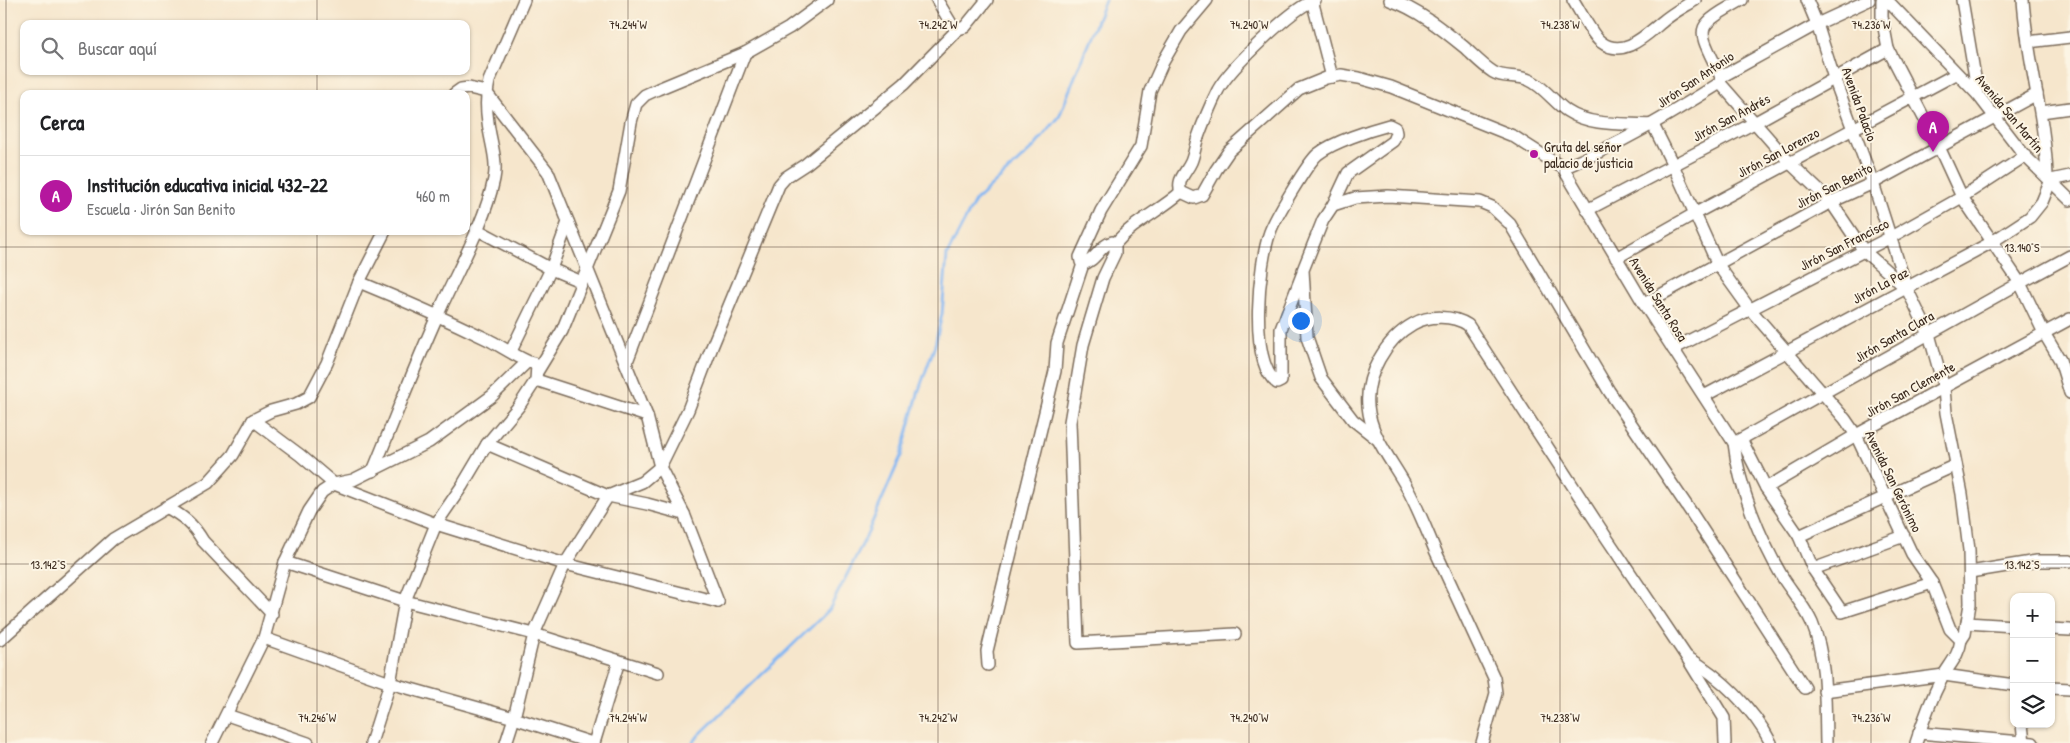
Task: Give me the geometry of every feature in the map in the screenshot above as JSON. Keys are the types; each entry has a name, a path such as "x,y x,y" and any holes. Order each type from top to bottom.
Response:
{"street":[{"path":"373,471 476,229 495,177 486,92 524,0"},
{"path":"371,743 390,682 405,601 436,524 487,444 519,406 562,331 619,191 636,104 645,95 745,53 789,28 827,0"},
{"path":"937,0 952,25 958,29"},
{"path":"506,743 514,718 534,634 565,564 608,496 642,482 660,467 688,410 779,186 786,177 806,164 904,84 958,29 965,27 987,0"},
{"path":"988,665 987,652 1055,371 1057,343 1083,264 1080,258 1101,211 1141,146 1150,92 1163,62 1181,31 1207,0"},
{"path":"1332,77 1313,0 1294,12 1248,56 1219,89 1196,142 1192,160 1180,179 1178,186 1181,192 1194,198 1202,195 1228,151 1299,89 1341,75 1359,78 1391,88 1499,130 1529,145 1563,168"},
{"path":"1390,0 1407,6 1462,46 1494,73 1505,76 1518,76 1531,80 1553,101 1582,119 1653,125"},
{"path":"1573,0 1600,42 1614,48 1629,46 1642,40 1662,22 1695,0"},
{"path":"1742,0 1712,18 1703,28 1702,36 1720,80 1754,123 1790,163 1831,202 1864,251 1907,289"},
{"name":"Avenida Palacio","path":"1807,0 1873,183 1907,289 1929,334 1944,388"},
{"name":"Jirón San Antonio","path":"1563,168 1601,153 1653,125 1720,80 1817,24 1869,0"},
{"path":"1882,0 1882,17 1888,49 1939,147 1962,197 2020,282 2044,333 2060,360 2070,393"},
{"name":"Avenida San Martín","path":"1886,0 1978,95 2025,156 2070,200"},
{"path":"1962,0 1978,95"},
{"path":"2024,0 2028,42 2041,112 2049,178 2070,176"},
{"path":"2028,42 2070,36"},
{"name":"Jirón San Andrés","path":"1587,210 1754,123 1888,49"},
{"path":"626,364 745,53"},
{"name":"Jirón San Lorenzo","path":"1616,258 1694,214 1956,74"},
{"path":"253,420 300,455 334,484 436,524 565,564 718,602 684,514 660,467 647,416 548,172 486,92 469,88 460,90"},
{"name":"Jirón San Benito","path":"1644,304 1831,202 1873,183 1994,116 2038,94"},
{"path":"2041,112 2070,108"},
{"path":"1389,125 1395,128 1396,133 1393,141 1348,173 1333,206 1323,220 1281,329 1281,381 1277,382 1269,374 1259,334 1260,278 1270,231 1308,165 1318,154 1375,129 1389,125"},
{"name":"Avenida San Gerónimo","path":"1653,125 1718,265 1749,308 1845,419 1856,435 1912,554 1932,583 1950,629 1961,640"},
{"name":"Jirón San Francisco","path":"1673,349 1749,308 1891,237 1962,197 2025,156"},
{"name":"Avenida Santa Rosa","path":"1563,168 1644,304 1704,396 1738,441 1766,488 1799,536 1813,569 1842,612 1932,583"},
{"name":"Jirón La Paz","path":"1704,396 1992,242 2030,217 2042,202 2049,178"},
{"path":"1181,192 1166,206 1126,231 1115,244 1115,253 1103,278 1083,345 1070,422 1070,466 1074,502 1078,643 1235,634"},
{"path":"1333,206 1355,198 1388,196 1480,202 1492,207 1510,224 1609,391 1691,512 1805,688"},
{"path":"511,351 551,269 568,222"},
{"path":"476,229 551,269 582,282"},
{"path":"0,640 113,539 208,483 233,454 253,420 271,411 296,404 309,397 327,363 359,282 383,235"},
{"path":"1083,264 1091,260 1107,243 1112,242 1115,244"},
{"name":"Jirón Santa Clara","path":"1738,441 2020,282 2070,256"},
{"path":"1303,270 1307,337 1321,378 1353,420 1377,440"},
{"path":"359,282 438,315 511,351 527,362 537,366 536,376"},
{"path":"1482,743 1496,693 1494,678 1407,488 1377,440 1368,406 1369,380 1378,360 1405,329 1417,322 1436,318 1460,320 1468,325 1686,656 1724,718 1725,743"},
{"name":"Jirón San Clemente","path":"1766,488 1856,435 2070,319"},
{"path":"212,743 264,638 285,562 309,511 322,492 334,484 353,480 373,471 429,442 492,396 527,362"},
{"path":"536,376 647,416"},
{"path":"1944,388 1946,413 1964,503 1970,572 1970,604 1965,634 1961,640 1957,655 1931,701 1918,738 2026,743 2023,728"},
{"path":"1738,441 1736,466 1764,543 1812,622 1821,654 1826,743"},
{"path":"487,444 608,496 684,514"},
{"path":"1799,536 1956,465"},
{"path":"166,507 182,515 194,527 202,541 272,614"},
{"path":"1813,569 1904,536"},
{"path":"1970,572 2037,561 2070,561"},
{"path":"285,562 405,601 534,634 658,674"},
{"path":"1967,623 2010,629"},
{"path":"2055,629 2070,630"},
{"path":"264,638 390,682 593,743 618,661"},
{"path":"1686,656 1702,665 1730,689 1758,721 1771,743"},
{"path":"1824,691 1944,675 2010,684"},
{"path":"2055,688 2070,690"},
{"path":"227,715 308,743"}],"waterway":[{"path":"693,743 699,735 829,610 864,541 901,456 919,390 935,345 942,314 947,255 975,201 1035,146 1059,117 1105,0"}],"place":[{"name":"Institución educativa inicial 432-22","path":"1933,152"},
{"name":"Gruta del señor palacio de justicia","path":"1534,154"}]}
